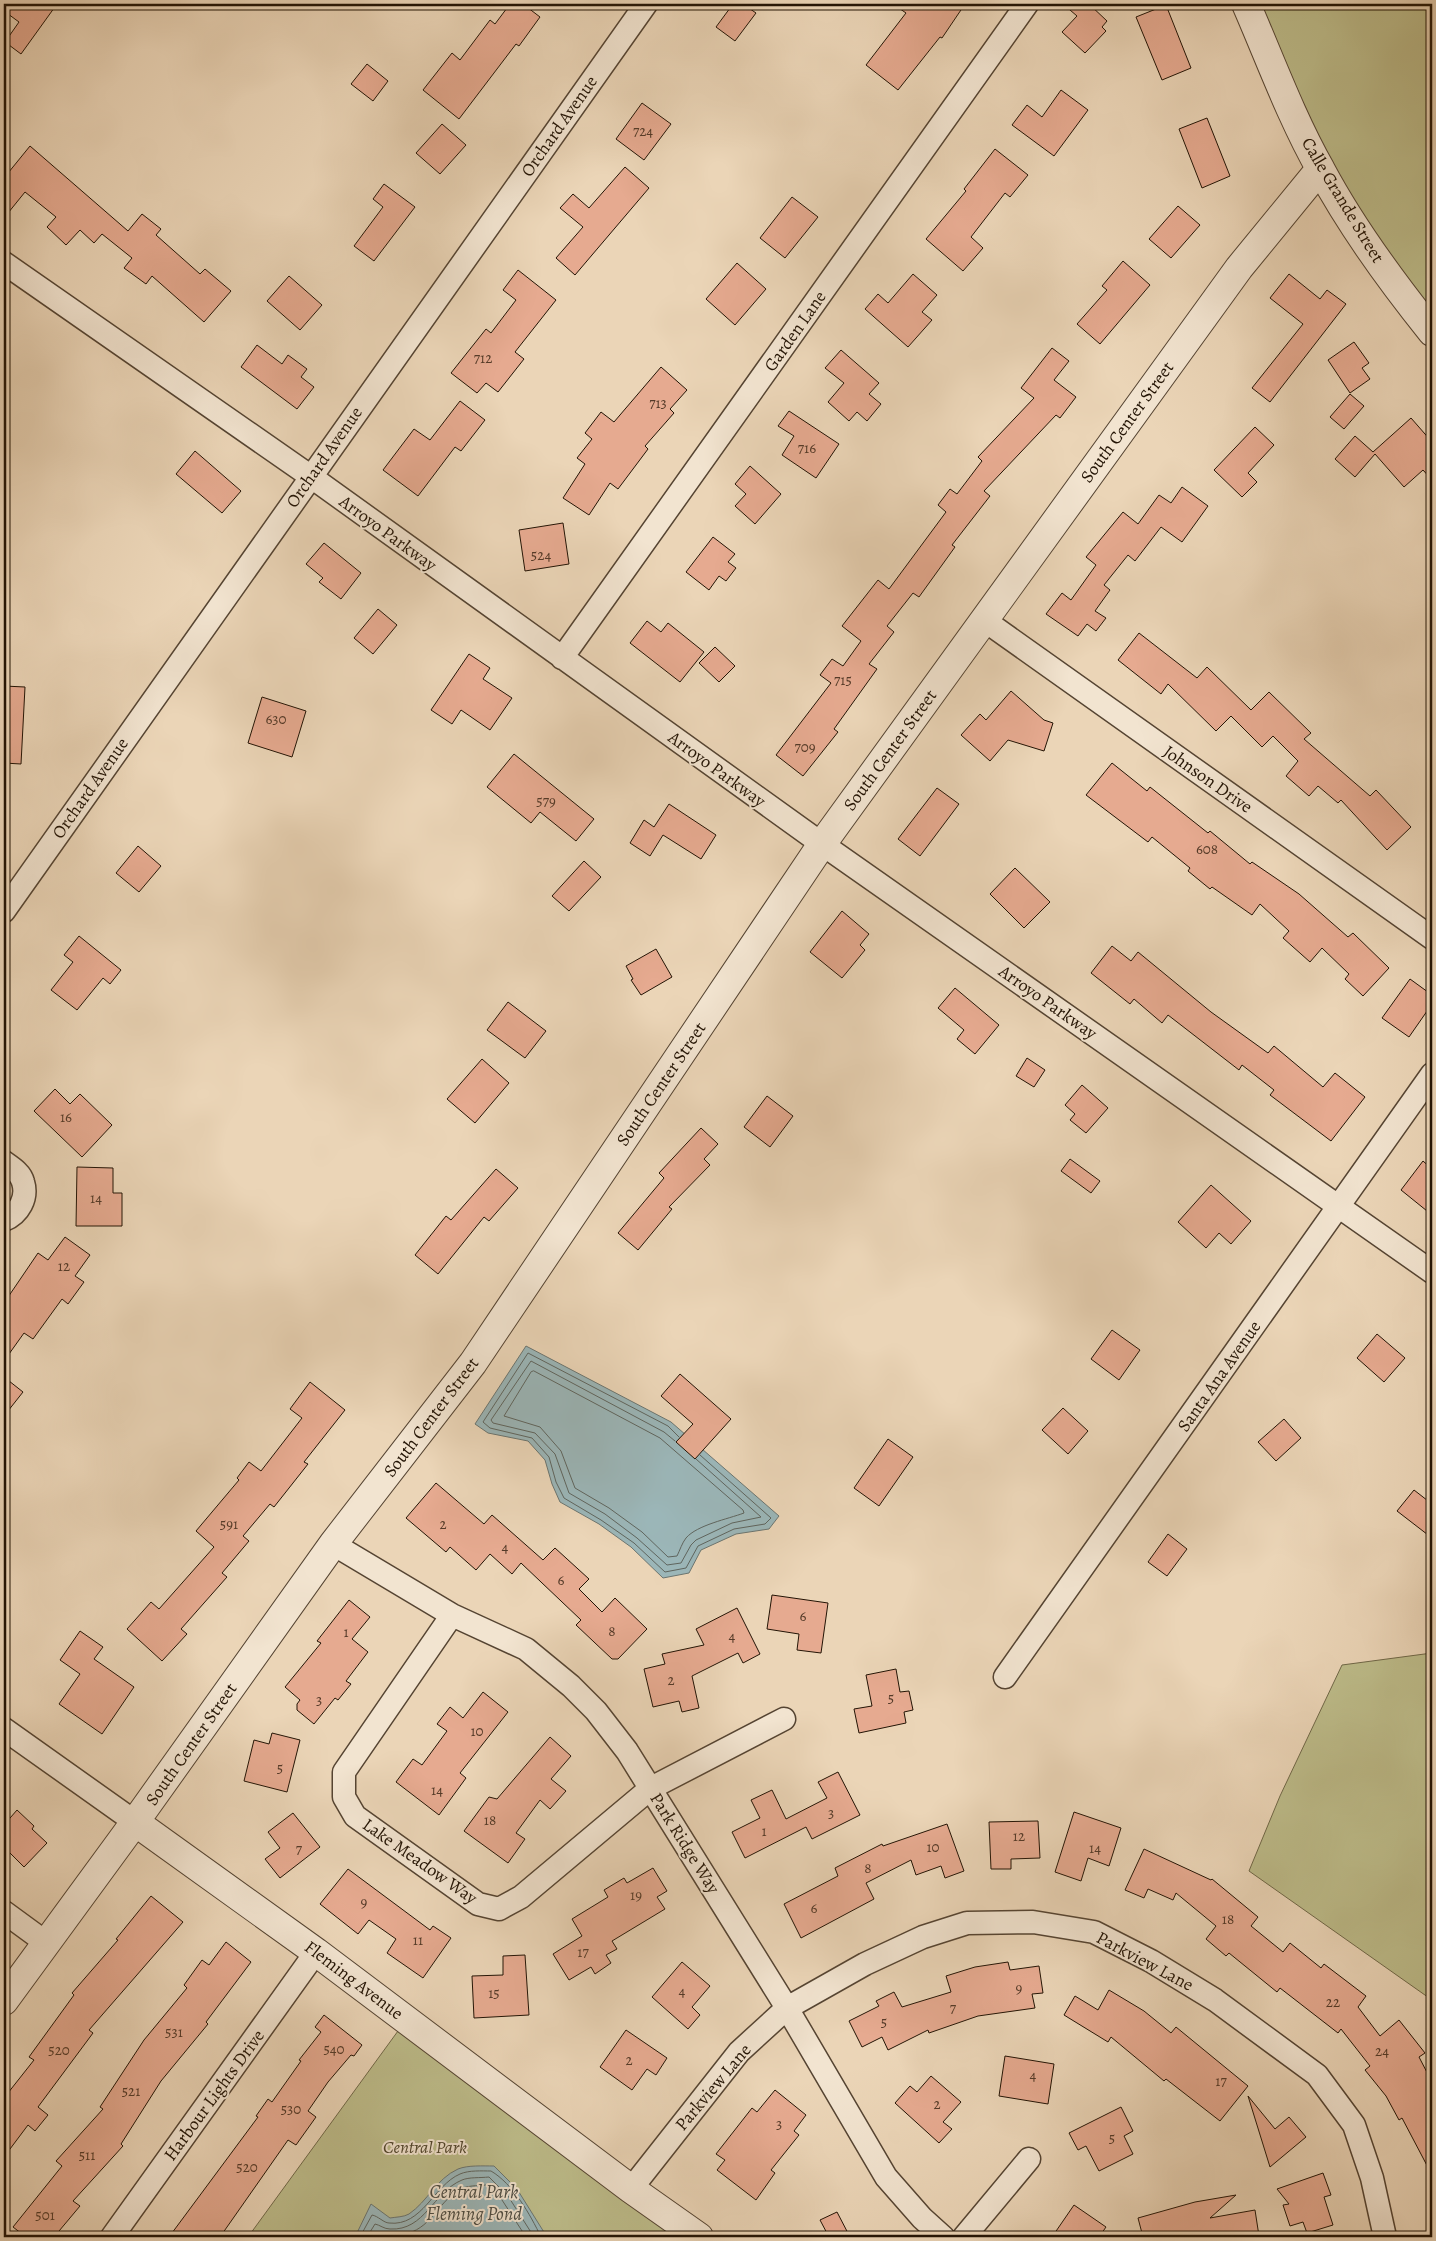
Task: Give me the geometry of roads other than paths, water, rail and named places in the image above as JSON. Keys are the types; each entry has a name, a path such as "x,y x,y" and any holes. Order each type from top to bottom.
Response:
{"street":[{"name":"Orchard Avenue","path":"4,911 310,476 646,4"},
{"name":"Garden Lane","path":"562,658 1027,4"},
{"name":"Calle Grande Street","path":"1246,4 1282,89 1320,169 1356,228 1395,285 1432,332"},
{"name":"South Center Street","path":"4,2001 334,1544 473,1363 822,844 1239,268 1320,169"},
{"name":"Arroyo Parkway","path":"4,263 310,476 822,844 1432,1272"},
{"name":"Johnson Drive","path":"984,620 1432,938"},
{"name":"Santa Ana Avenue","path":"1005,1677 1432,1074"},
{"path":"4,1162 15,1170 23,1181 24,1198 19,1210 4,1220"},
{"name":"Park Ridge Way","path":"334,1544 452,1615 526,1650 572,1686 596,1711 651,1788 787,2008 886,2177 922,2218 943,2237"},
{"name":"Lake Meadow Way","path":"452,1615 344,1772 344,1797 355,1816 478,1904 498,1909 521,1897 651,1788 784,1719"},
{"name":"Fleming Avenue","path":"4,1729 316,1952 631,2189 699,2237"},
{"path":"4,1912 45,1942"},
{"name":"Parkview Lane","path":"631,2189 739,2052 787,2008 865,1964 923,1937 967,1923 1033,1922 1094,1932 1151,1961 1215,2000 1317,2075 1354,2125 1372,2178 1385,2237"},
{"name":"Harbour Lights Drive","path":"112,2237 316,1952"},
{"path":"964,2237 1029,2159"}],"water":[{"path":"526,1346 671,1422 779,1516 769,1529 736,1534 701,1550 689,1573 663,1578 631,1547 599,1524 560,1502 545,1460 528,1441 488,1433 475,1424"},
{"name":"Central Park Fleming Pond","path":"471,2166 494,2166 517,2189 547,2237 355,2237 371,2204 390,2218 405,2216 416,2209 450,2173"}],"park label":[{"name":"Central Park","path":"425,2147"}]}
